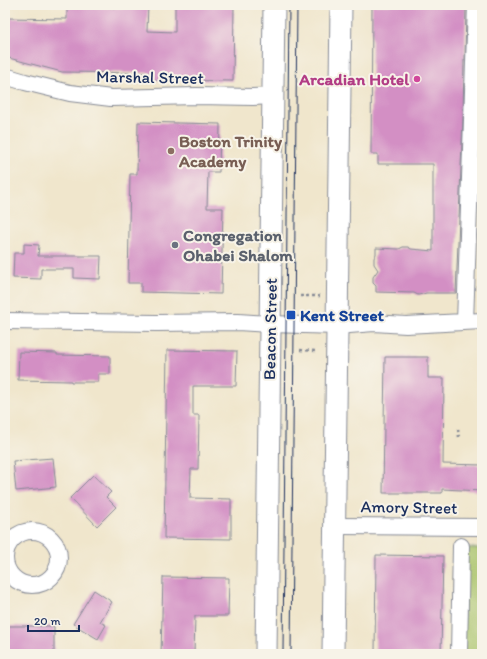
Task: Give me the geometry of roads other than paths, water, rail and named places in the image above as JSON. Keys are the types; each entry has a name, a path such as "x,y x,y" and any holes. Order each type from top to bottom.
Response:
{"main road":[{"name":"Beacon Street","path":"266,654 274,5"},
{"path":"333,654 341,5"}],"street":[{"path":"465,322 476,5"},
{"name":"Marshal Street","path":"5,76 70,93 111,98 273,96"},
{"path":"5,321 157,323 238,322 337,326 374,323 406,325 482,321"},
{"name":"Amory Street","path":"335,526 482,527"},
{"path":"459,654 461,546"}],"tram line":[{"path":"283,654 289,5"},
{"path":"291,654 297,5"}],"place":[{"name":"Arcadian Hotel","path":"417,79"},
{"name":"Boston Trinity Academy","path":"171,151"},
{"name":"Congregation Ohabei Shalom","path":"175,245"},
{"name":"Kent Street","path":"291,315"}]}
